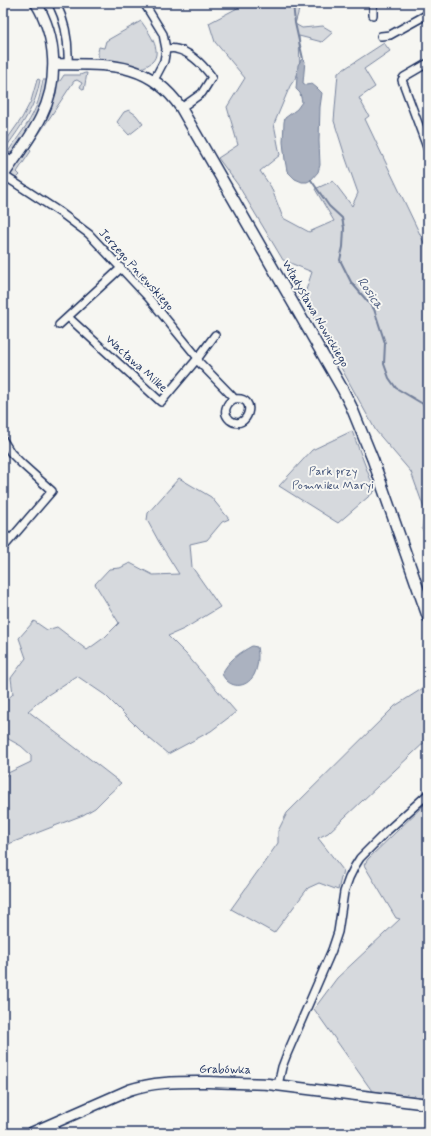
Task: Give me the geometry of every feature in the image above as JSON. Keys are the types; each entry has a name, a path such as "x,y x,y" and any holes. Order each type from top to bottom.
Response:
{"street":[{"path":"3,176 38,122 44,111 51,89 54,64 50,35 46,22 36,3"},
{"path":"56,3 61,13 66,32 68,64"},
{"path":"144,3 163,34 166,49 162,65 154,80"},
{"path":"373,3 373,15"},
{"path":"381,36 390,35 428,14"},
{"path":"166,49 176,49 188,54 205,67 212,77 202,93 181,108"},
{"path":"428,63 404,77 402,80 428,150"},
{"name":"Władysława Nowickiego","path":"54,64 108,65 126,68 154,80 169,93 181,108 352,406 373,460 428,617"},
{"path":"3,155 12,162"},
{"name":"Jerzego Pniewskiego","path":"3,176 81,227 105,250 148,297 198,358 199,362 234,399"},
{"path":"59,325 121,268"},
{"name":"Wacława Milke","path":"68,317 161,402 216,334"},
{"path":"3,440 22,464 52,491 3,548"},
{"path":"3,533 10,539"},
{"path":"278,1085 287,1054 332,950 338,932 344,892 355,866 360,858 387,831 428,794"},
{"name":"Grabówka","path":"31,1133 124,1093 144,1086 162,1083 248,1082 428,1104"}],"green space":[{"path":"246,3 304,3 299,10 295,24 302,28 323,26 333,32 322,42 299,36 300,71 290,86 274,124 280,155 260,171 271,187 283,218 309,232 334,221 315,189 333,181 352,206 358,193 334,121 338,73 384,43 390,51 364,69 375,87 359,98 369,116 365,119 427,249 428,248 428,529 422,530 425,511 411,472 376,431 303,299 312,272 283,260 238,185 218,158 238,145 227,107 245,78 215,42 209,23"},
{"path":"141,21 150,35 155,47 155,57 152,62 141,68 126,63 104,61 99,58 99,47 104,48 106,41"},
{"path":"87,73 84,90 80,87 82,83 77,80 74,81 29,149 31,151 17,172 20,175 17,178 11,176 10,172 56,82 60,81 64,75 80,75"},
{"path":"38,79 40,80 32,107 7,146 8,138 22,118 31,101"},
{"path":"43,80 48,80 42,106 15,150 7,153 33,113"},
{"path":"129,110 136,115 143,124 129,135 117,122 124,112"},
{"name":"Park przy Pomniku Maryi","path":"352,431 375,491 338,523 279,486 312,450"},
{"path":"179,478 211,497 229,519 222,522 207,540 190,544 192,567 220,607 184,629 168,636 186,654 236,712 211,731 168,754 144,734 105,695 77,676 43,698 28,711 121,783 95,808 83,815 11,843 3,848 3,779 8,773 31,762 31,755 21,746 3,736 3,703 13,694 11,678 26,658 19,638 34,621 47,630 57,627 87,650 105,637 119,623 95,584 109,569 120,568 130,563 153,575 179,574 147,520 148,513"},
{"path":"428,685 428,739 328,833 318,838 343,870 338,890 319,883 308,888 274,933 231,909 278,843 278,831 287,813 395,706"},
{"path":"428,801 428,1098 372,1091 314,1009 337,978 400,919 396,918 364,865 368,859"}],"shaded area":[{"path":"303,59 305,61 303,83 306,85 312,84 322,93 319,141 320,165 318,172 311,180 307,182 302,182 295,179 287,171 283,142 285,118 297,109 302,102 300,93 296,89 298,65"},
{"path":"252,646 257,647 258,654 254,675 247,683 242,685 233,685 225,679 222,674 224,669 234,658"}],"waterway":[{"name":"Rosica","path":"293,3 295,23 303,59"},
{"name":"Rosica","path":"311,180 329,206 342,218 344,228 343,247 340,260 351,282 374,309 385,343 384,364 389,378 396,388 428,407"}]}
